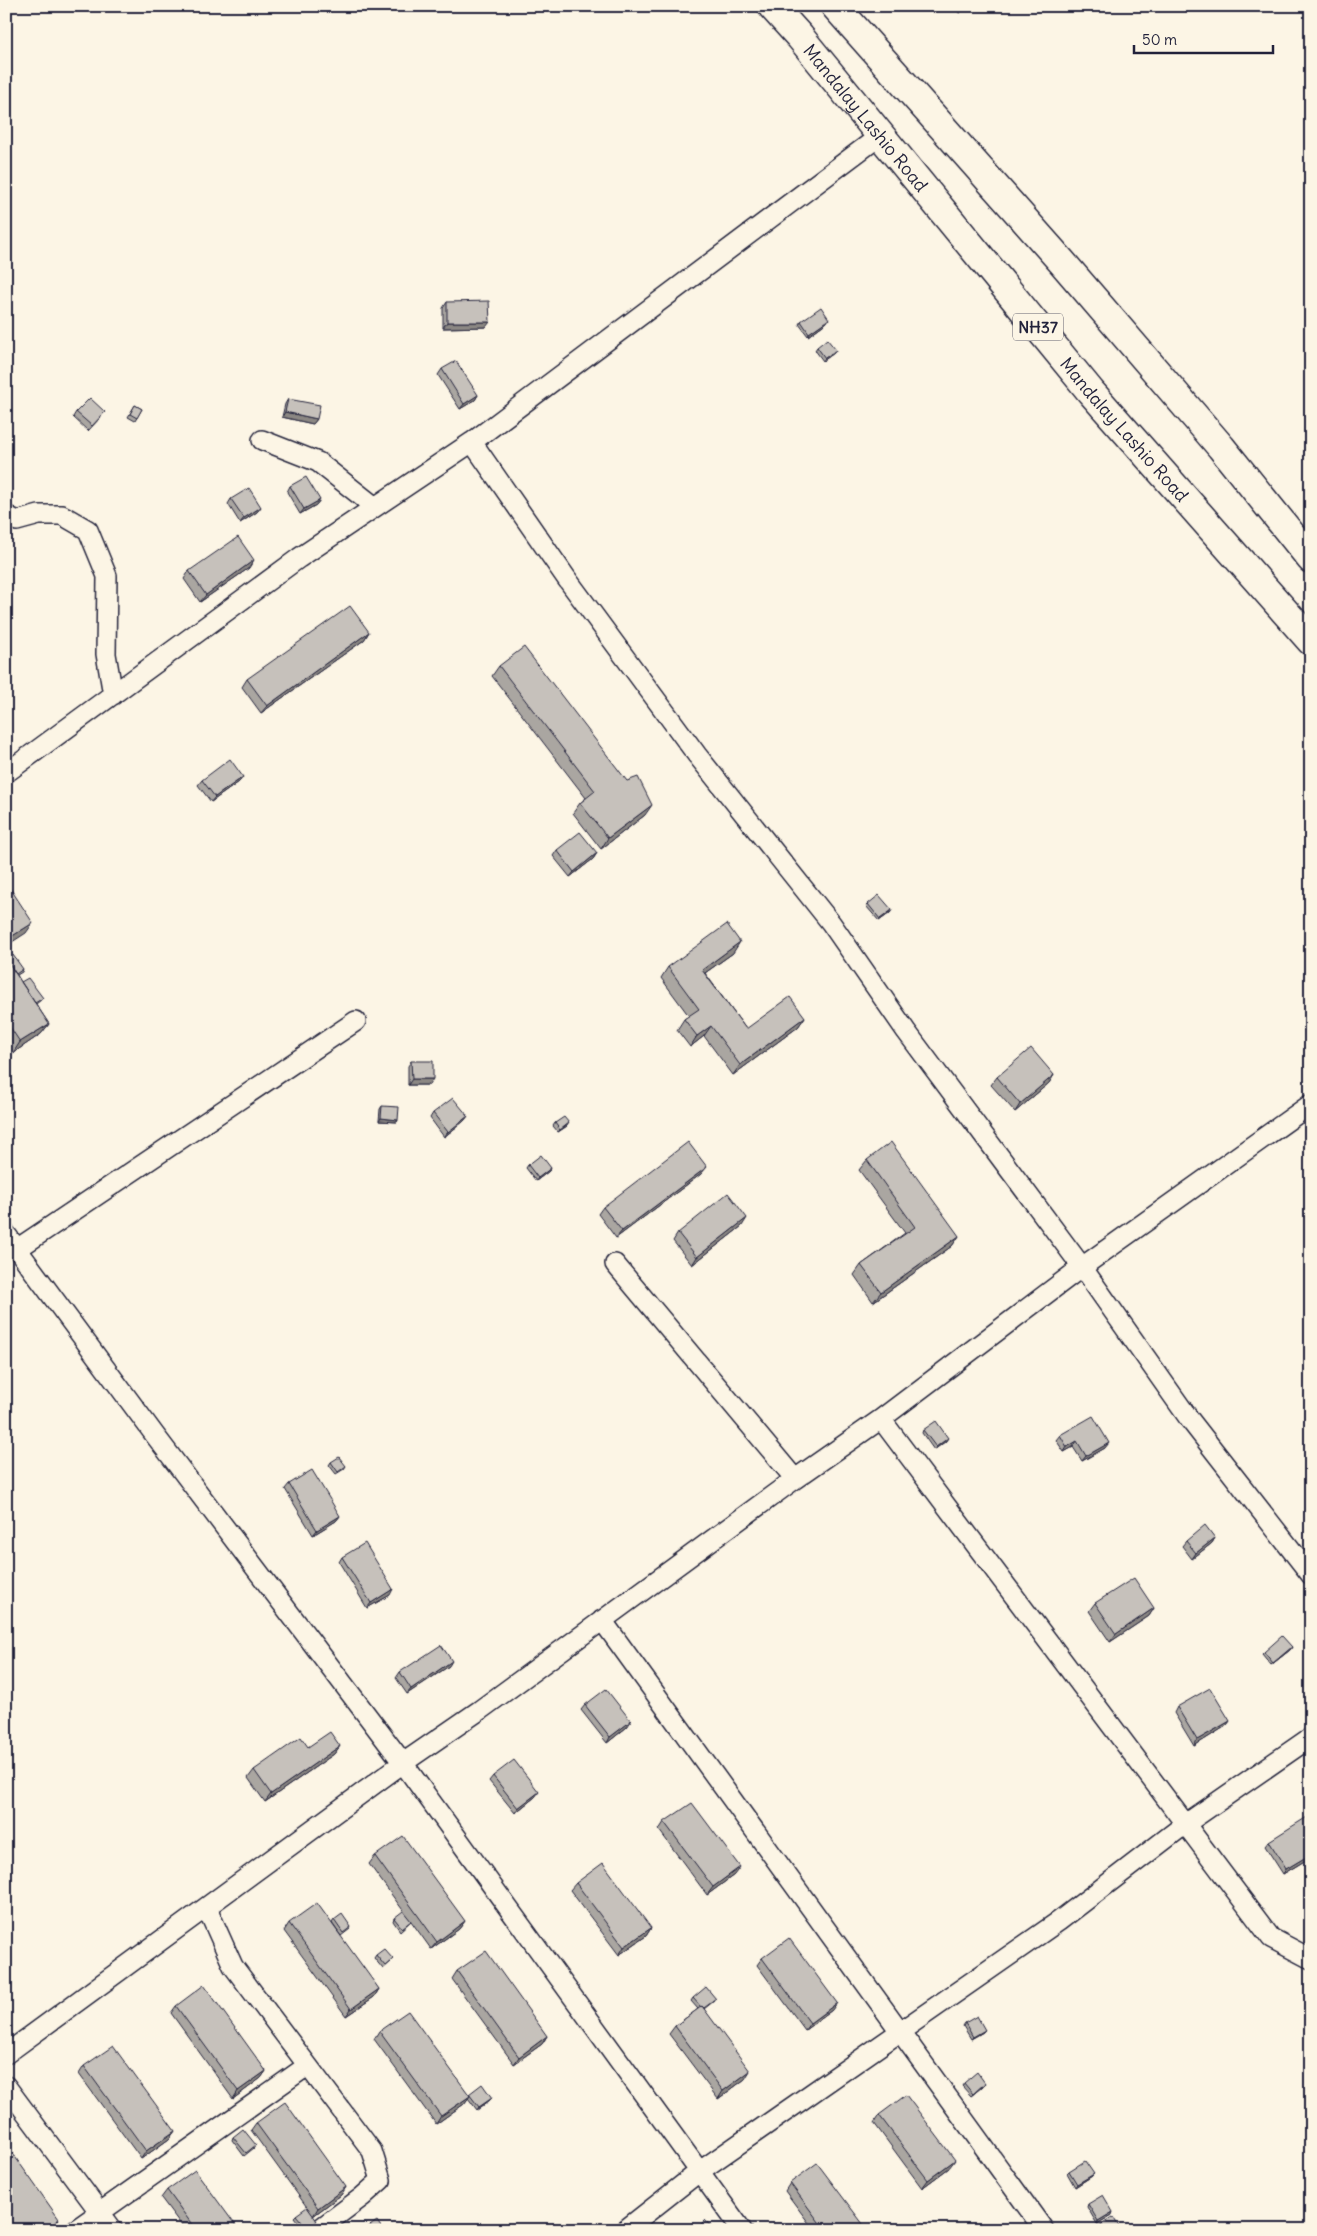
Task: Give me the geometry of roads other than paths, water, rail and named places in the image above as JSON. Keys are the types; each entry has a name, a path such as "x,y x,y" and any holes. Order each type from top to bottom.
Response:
{"highway":[{"name":"Mandalay Lashio Road","path":"772,6 881,135 1091,392 1311,641"},
{"path":"835,6 1068,269 1221,447 1311,559"}],"street":[{"path":"6,774 16,759 113,695 299,558 472,442 881,135"},
{"path":"262,440 318,462 375,507"},
{"path":"472,442 567,579 697,755 831,923 906,1031 1082,1267 1190,1420 1311,1575"},
{"path":"6,515 17,520 39,515 62,515 88,530 107,576 106,654 113,695"},
{"path":"356,1020 12,1242 154,1434 403,1763 742,2230"},
{"path":"6,2054 403,1763 480,1710 795,1479 881,1419 1082,1267 1311,1104"},
{"path":"615,1264 795,1479"},
{"path":"881,1419 1184,1825 1272,1938 1311,1959"},
{"path":"602,1620 1044,2230"},
{"path":"625,2230 700,2171 1059,1920 1184,1825 1311,1737"},
{"path":"206,1908 233,1966 372,2151 381,2180 362,2197 318,2230"},
{"path":"75,2230 307,2066"},
{"path":"6,2086 113,2230"}]}
